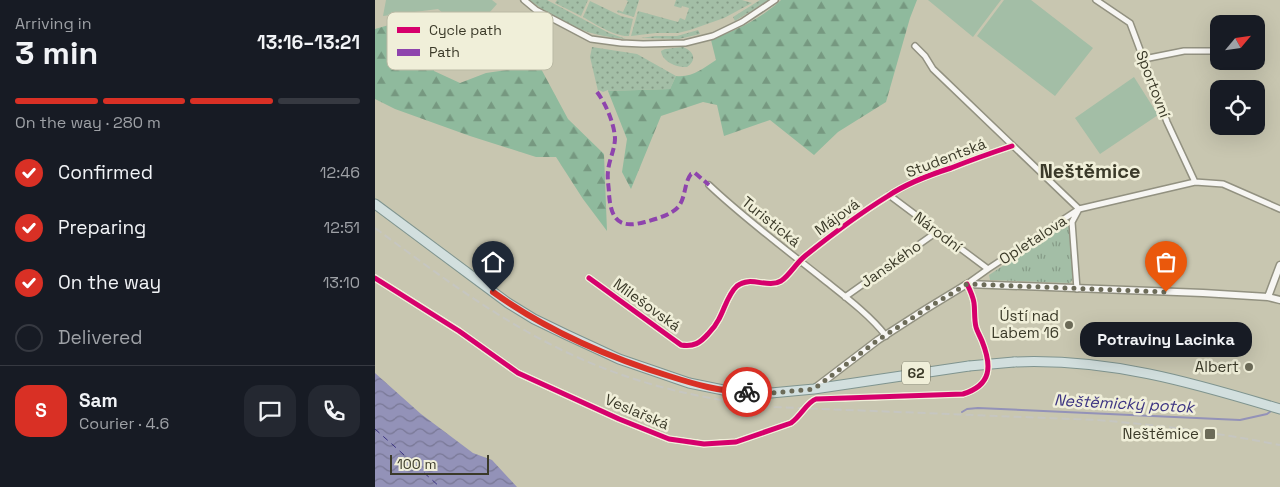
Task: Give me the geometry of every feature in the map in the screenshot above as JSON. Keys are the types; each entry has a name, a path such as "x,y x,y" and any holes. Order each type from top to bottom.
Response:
{"main road":[{"name":"62","path":"375,204 508,303 534,319 619,359 689,383 733,392 771,393 814,389 969,366 1014,362 1076,363 1122,369 1185,381 1280,409"}],"street":[{"path":"524,0 540,12"},
{"path":"553,19 591,39 631,44 685,43 713,36 742,22 775,0"},
{"name":"Sportovní","path":"1096,0 1130,24 1167,122 1195,182"},
{"name":"Studentská","path":"915,46 925,56 933,69 1079,209"},
{"path":"1144,59 1184,51 1210,51"},
{"name":"Studentská","path":"889,195 923,178 1012,146"},
{"name":"Opletalova","path":"814,389 886,336 1079,209 1195,182 1223,184 1280,209"},
{"name":"Turistická","path":"709,185 754,225 845,297 880,328 886,336"},
{"name":"Národní","path":"889,195 987,269"},
{"name":"Májová","path":"799,260 889,195"},
{"path":"1077,289 1072,222 1079,209"},
{"name":"Janského","path":"845,297 938,231"},
{"name":"Milešovská","path":"589,278 681,344 689,346 700,342 716,326 732,292 738,285 744,282 755,281 770,284 777,283 783,280 799,260"},
{"path":"1268,297 1280,265"},
{"name":"Veslařská","path":"375,278 459,331 518,373 601,411 669,439 704,444 736,442 791,423 811,401 816,399 963,394 971,392 979,387 989,371 988,356 976,326 974,300 967,284"},
{"path":"967,284 1268,297 1280,300"}],"green space":[{"path":"386,0 492,0 497,4 490,12 442,12 438,9 414,12 387,12 387,15 383,16"},
{"path":"529,0 547,0 609,33 626,39 602,36 580,29 554,16 553,12 548,12"},
{"path":"557,0 588,0 581,16 555,3"},
{"path":"626,0 639,0 634,17 617,12 618,10 623,12 628,1"},
{"path":"676,0 742,0 752,3 724,18 690,30 678,33 631,36 638,11 678,22 680,18 685,20 689,8 674,6"},
{"path":"760,0 769,0 735,21 733,17"},
{"path":"781,0 917,0 886,102 838,132 814,155 770,120 724,136 717,105 703,102 661,116 631,189 622,172 627,139 608,91 670,89 676,76 693,74 716,60 711,40 748,23 765,13"},
{"path":"928,0 1001,0 973,37"},
{"path":"1004,0 1031,0 1093,48 1055,96 977,36"},
{"path":"590,1 621,16 633,19 629,36 611,32 583,17"},
{"path":"387,26 387,70 434,70 460,83 486,73 506,70 542,70 568,119 604,154 607,231 583,199 556,157 536,157 470,136 395,109 375,99 375,29"},
{"path":"698,30 700,34 679,39 641,38 677,36"},
{"path":"592,47 637,54 676,76 670,89 598,91 590,57"},
{"path":"683,47 692,53 693,56 692,61 687,67 671,64 662,55 661,51 665,49"},
{"path":"1134,77 1158,115 1100,154 1075,118"},
{"path":"1066,224 1069,224 1073,279 1070,283 990,280 989,275"}],"water":[{"path":"375,373 421,414 473,453 492,460 517,487 375,487"}],"waterway":[{"name":"Neštěmický potok","path":"962,412 967,409 978,408 1240,420 1267,414 1271,411"}],"ferry route":[{"path":"375,429 440,487"}],"railway":[{"path":"375,228 468,295 555,347 615,372 677,391 708,398 774,407 1120,422 1212,433 1280,445"}],"marked path":[{"path":"597,92 609,114 615,138 608,177 610,203 614,216 618,220 623,223 636,224 659,218 672,212 679,206 691,174 695,173 709,185"}],"cycle path":[{"path":"589,278 681,345 693,345 702,340 714,327 729,297 737,286 748,282 770,284 781,281 815,248 895,191 910,183 1012,146"},
{"path":"375,278 459,331 518,373 619,419 669,439 704,444 736,442 791,423 816,399 963,394 973,390 984,380 988,366 985,350 976,327 973,298 967,284"}],"way so far":[{"path":"747,392 771,393 814,389 878,340 967,284 1166,292"}],"place":[{"name":"Potraviny Lacinka","path":"1166,292"},
{"name":"Ústí nad Labem 16","path":"1069,325"},
{"name":"Albert","path":"1249,367"},
{"name":"Neštěmice","path":"1210,434"}],"district":[{"name":"Neštěmice","path":"1090,171"}],"route":[{"path":"493,292 534,319 619,359 689,383 733,392 747,392"}]}
